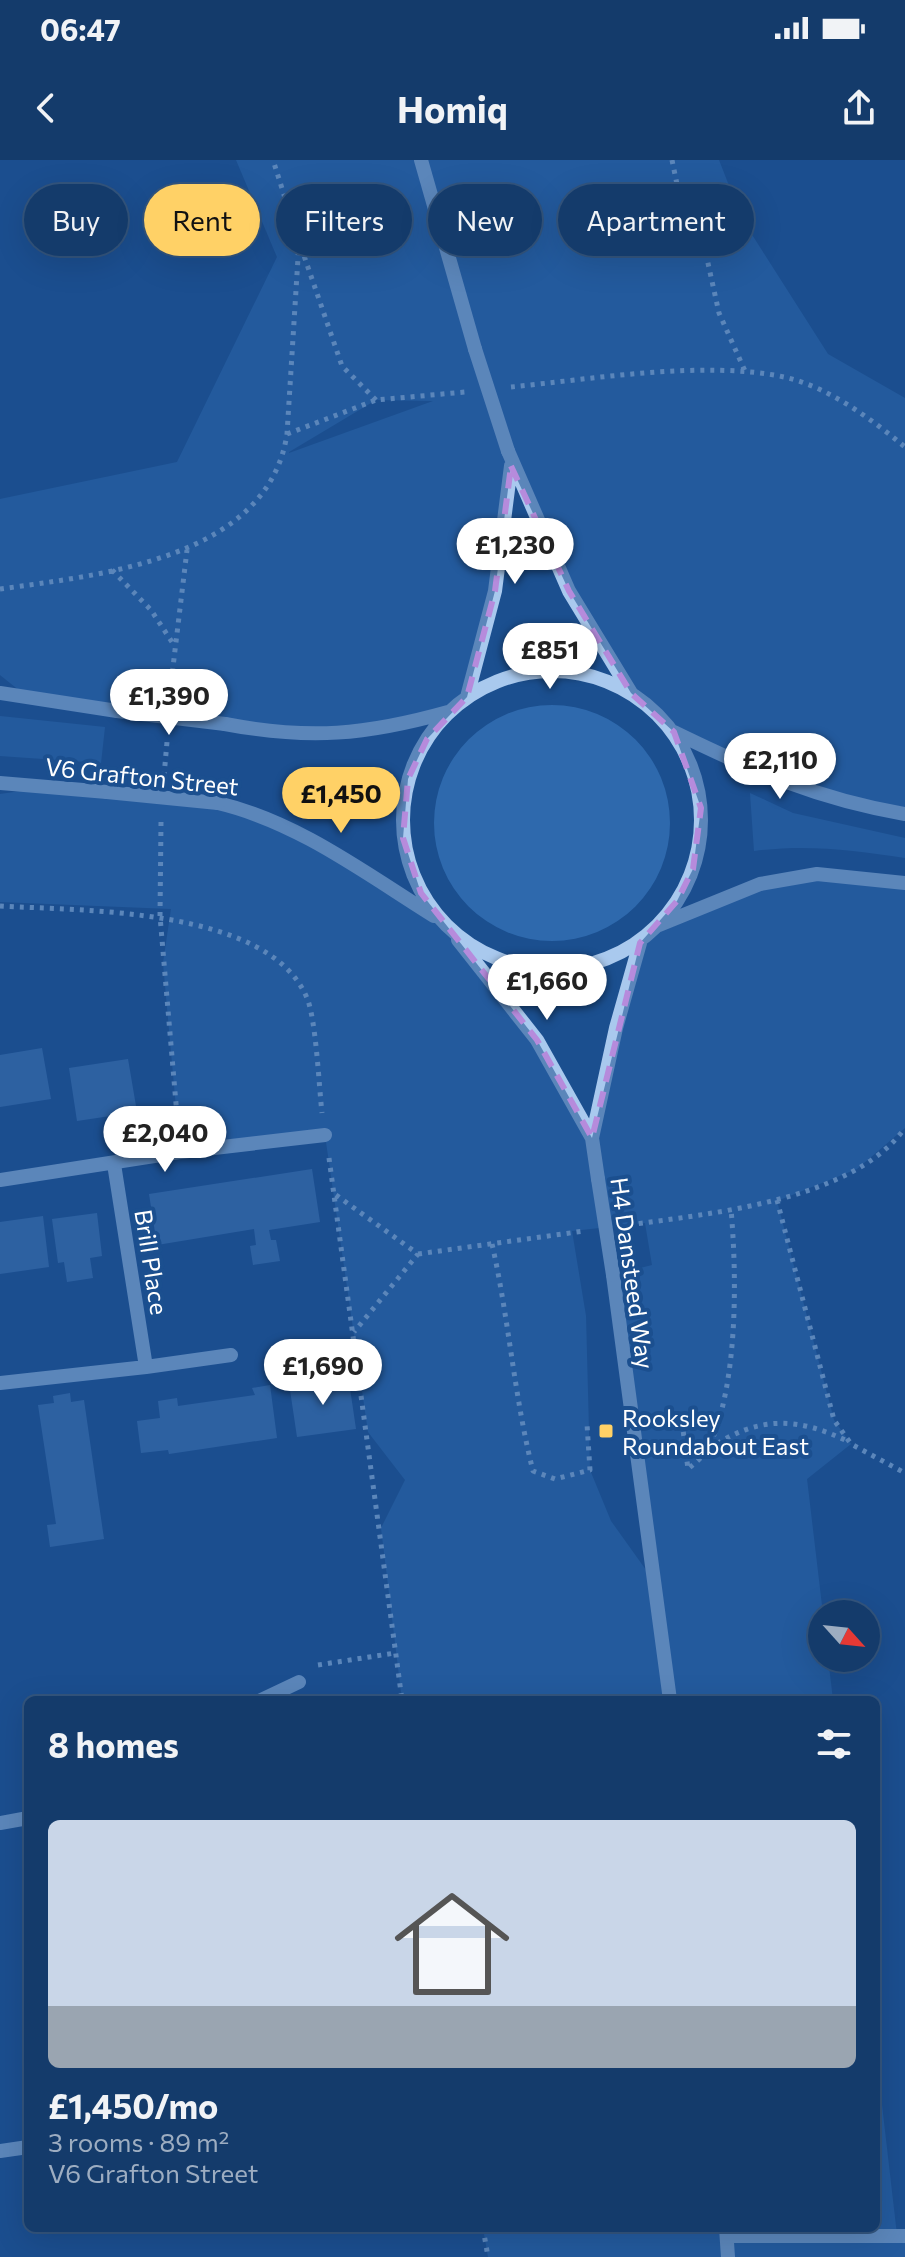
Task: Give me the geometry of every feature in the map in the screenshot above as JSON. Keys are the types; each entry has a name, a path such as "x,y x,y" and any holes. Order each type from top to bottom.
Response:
{"street":[{"path":"421,160 510,458 569,591 631,693 674,732 753,770 845,804 905,814"},
{"path":"467,697 495,591 510,458"},
{"path":"631,693 592,676 568,671 528,672 489,684 467,697 448,712 427,739 408,779 402,813 407,860 421,893 456,936 506,963 554,970 590,965 640,943 677,901 693,869 701,826 690,764 674,732"},
{"path":"0,693 225,724 282,735 335,734 397,726 448,712"},
{"name":"V6 Grafton Street","path":"0,783 218,803 253,811 314,841 441,921"},
{"path":"657,926 760,884 817,874 905,883"},
{"name":"H4 Dansteed Way","path":"456,936 537,1040 592,1138"},
{"name":"H4 Dansteed Way","path":"640,943 616,1028 592,1138 669,1696"},
{"path":"0,1180 180,1152 325,1135"},
{"name":"Brill Place","path":"114,1164 146,1367"},
{"path":"0,1383 231,1355"},
{"path":"269,1696 299,1682"},
{"path":"0,1823 24,1819"},
{"path":"0,2151 24,2148"},
{"path":"728,2257 727,2232 862,2232 905,2236"}],"path":[{"path":"273,160 281,184"},
{"path":"672,160 679,194 702,236 719,313 745,371"},
{"path":"0,589 111,570 187,550 250,511 284,455 298,256"},
{"path":"304,256 342,366 376,400"},
{"path":"508,388 724,369 745,371 787,378 840,400 905,447"},
{"path":"287,434 376,400 481,390"},
{"path":"111,570 151,610 174,645"},
{"path":"0,906 160,916 228,934 281,961 307,999 336,1194 401,1696"},
{"path":"160,916 180,1152"},
{"path":"614,1227 777,1200 857,1169 905,1128"},
{"path":"336,1194 418,1254"},
{"path":"777,1200 834,1420 851,1444"},
{"path":"708,1450 726,1394 736,1266 731,1209"},
{"path":"354,1332 418,1254 599,1229"},
{"path":"492,1244 504,1293 509,1354 533,1471 555,1479 590,1470 587,1424"},
{"path":"682,1422 688,1469 708,1450 741,1429 760,1424 820,1428 905,1473"},
{"path":"299,1682 319,1665 395,1653"},
{"path":"484,2232 488,2257"}],"highlighted area":[{"path":"511,466 569,591 631,693 674,732 701,808 693,869 677,901 640,943 592,1138 537,1040 421,893 403,838 408,779 427,739 467,697 495,591"}],"shaded area":[{"path":"236,160 719,160 728,184 558,184 558,256 754,256 754,238 828,354 905,398 905,814 845,804 674,732 631,693 569,591 512,467 495,591 467,697 448,712 335,734 30,699 0,675 0,499 177,462 277,256 412,256 412,184 276,184 276,255 260,217 260,184 246,184","holes":["376,400 433,401 289,453"]},
{"path":"552,705 575,707 597,714 636,739 661,778 668,800 668,846 661,868 636,907 597,932 575,939 552,941 529,939 507,932 468,907 443,868 436,846 434,823 436,800 443,778 468,739 507,714 529,707"},
{"path":"0,716 105,727 101,763 0,756"},
{"path":"48,787 218,803 314,841 441,921 537,1040 592,1137 640,943 657,926 760,884 817,874 905,885 905,1128 857,1169 777,1201 834,1420 851,1444 807,1479 821,1600 808,1600 808,1672 830,1672 833,1696 402,1696 381,1528 405,1480 368,1432 325,1135 180,1152 163,963 171,909 0,902 0,794","holes":["645,1223 652,1265 613,1275 656,1584 611,1521 590,1470 586,1316 572,1231"]},
{"path":"750,793 793,813 905,838 905,858 830,849 754,851"},
{"path":"880,2088 897,2235 905,2236 905,2257 488,2257 484,2232 726,2232 727,2236 866,2234 863,2232 880,2232"}],"building":[{"path":"42,1048 51,1099 0,1107 0,1055"},
{"path":"128,1059 137,1112 77,1121 69,1068"},
{"path":"312,1169 320,1222 269,1230 271,1240 276,1240 280,1261 253,1265 250,1246 256,1245 254,1229 157,1245 149,1194"},
{"path":"97,1213 102,1256 90,1258 93,1278 67,1282 64,1262 58,1263 52,1219"},
{"path":"43,1216 49,1267 0,1274 0,1222"},
{"path":"348,1375 356,1429 297,1437 289,1383 304,1380 305,1388 330,1384 329,1377"},
{"path":"270,1385 277,1438 169,1454 168,1450 141,1453 137,1421 160,1418 158,1401 177,1398 178,1406 255,1395 252,1388"},
{"path":"70,1393 71,1402 84,1400 104,1539 50,1547 47,1525 56,1524 38,1405 54,1403 53,1396"}],"place":[{"name":"Rooksley Roundabout East","path":"606,1431"}]}
